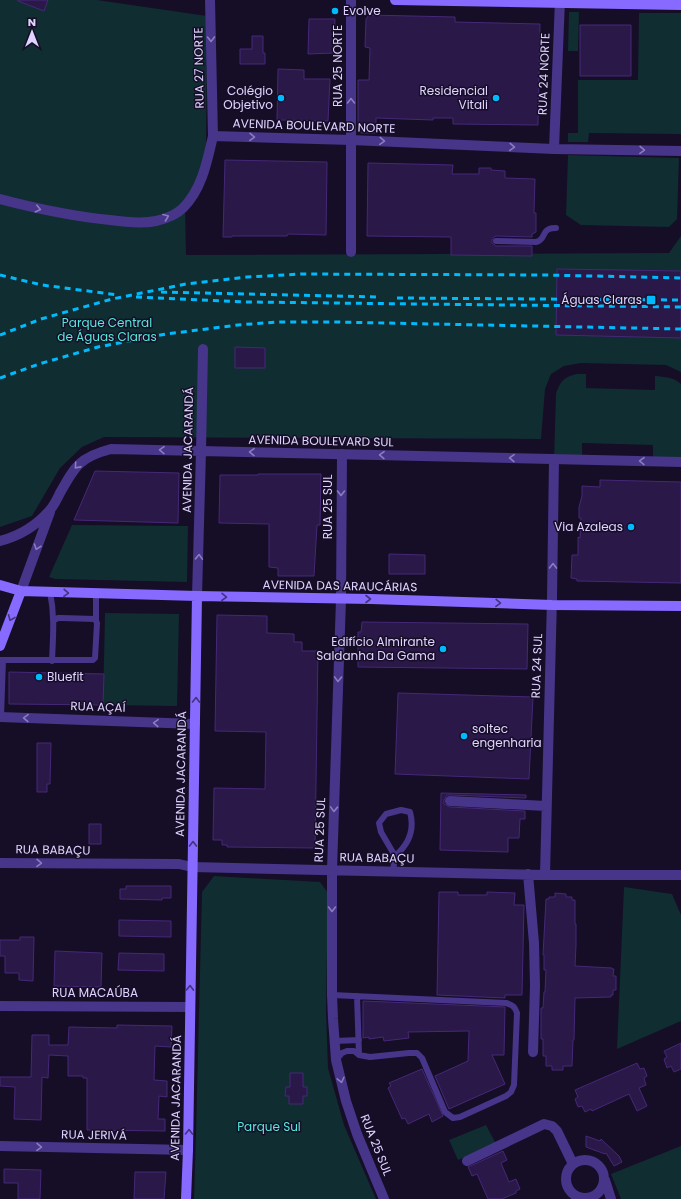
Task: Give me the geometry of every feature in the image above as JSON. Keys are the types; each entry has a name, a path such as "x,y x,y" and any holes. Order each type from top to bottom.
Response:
{"main road":[{"path":"395,0 681,5"},
{"name":"AVENIDA DAS ARAUCÁRIAS","path":"0,585 22,591 50,592 379,599 552,605 681,606"},
{"path":"0,646 22,591"},
{"name":"AVENIDA JACARANDÁ","path":"186,1199 198,596"}],"street":[{"name":"RUA 27 NORTE","path":"210,0 213,136"},
{"name":"RUA 25 NORTE","path":"351,0 351,252"},
{"name":"RUA 24 NORTE","path":"554,149 559,2"},
{"name":"AVENIDA BOULEVARD NORTE","path":"213,136 351,140 554,149 681,151"},
{"path":"0,199 36,209 77,217 129,222 154,221 170,216 182,208 196,191 205,170 213,136"},
{"name":"AVENIDA JACARANDÁ","path":"198,596 203,349"},
{"name":"AVENIDA BOULEVARD SUL","path":"0,541 9,539 30,529 50,510 71,472 81,461 96,453 111,449 681,462"},
{"name":"RUA 25 SUL","path":"342,454 341,599 332,870 332,995 336,1060 346,1101 356,1134 384,1199"},
{"name":"RUA 24 SUL","path":"544,875 552,605 554,459"},
{"path":"22,591 50,510"},
{"name":"RUA AÇAÍ","path":"1,717 195,724"},
{"path":"450,800 546,806"},
{"name":"RUA BABAÇU","path":"0,863 179,864 192,867 544,875 681,875"},
{"path":"528,874 534,943 535,986 533,1052"},
{"name":"RUA MACAÚBA","path":"0,1006 190,1007"},
{"path":"467,1161 544,1124 552,1126 557,1131 573,1164"},
{"name":"RUA JERIVÁ","path":"0,1146 188,1150"},
{"path":"605,1180 597,1198 582,1198 571,1192 566,1181 566,1175 573,1164 579,1161 585,1160 597,1164 604,1174 611,1199"}],"lane":[{"path":"496,241 536,242 540,241 548,230 556,228"},
{"path":"50,592 54,620 52,661"},
{"path":"1,717 2,660 52,661 93,660 95,658 97,623 96,593"},
{"path":"54,620 62,618 95,619 96,621"},
{"path":"393,871 395,856 380,832 380,823 386,814 401,810 410,812 412,821 410,836 402,850 395,856"},
{"path":"332,995 506,1003 512,1004 516,1008 517,1013 514,1085 511,1092 506,1096 460,1117 453,1118 445,1112 422,1058 417,1053 370,1057 359,1055 354,1051 346,1051 336,1060"},
{"path":"357,996 359,1055"},
{"path":"335,1041 346,1042 359,1040"}],"green space":[{"name":"Parque Central de Águas Claras","path":"0,0 97,0 207,16 206,154 197,180 185,204 186,255 669,253 681,236 681,372 666,365 581,363 564,366 551,374 545,389 541,439 104,437 82,447 60,468 32,516 0,527"},
{"path":"569,12 579,12 578,51 568,51"},
{"path":"639,13 681,13 681,134 589,133 588,142 568,142 568,133 578,133 578,80 638,80"},
{"path":"568,155 679,158 677,219 669,227 581,225 566,215"},
{"path":"577,374 586,374 586,388 655,390 655,376 669,378 681,384 681,462 653,461 653,445 582,443 582,459 554,459 556,394 559,386 565,378"},
{"path":"72,525 188,526 187,582 55,579 49,577"},
{"path":"105,613 179,614 177,706 103,705"},
{"name":"Parque Sul","path":"214,876 320,882 328,893 326,1009 328,1068 344,1125 376,1199 194,1199 202,892"},
{"path":"624,887 672,894 681,915 681,1021 617,1049"},
{"path":"486,1125 496,1144 458,1160 449,1140"},
{"path":"681,1146 681,1199 621,1199 611,1174"}],"building":[{"path":"18,0 48,0 44,11"},
{"path":"369,15 455,17 455,22 540,24 538,125 453,124 453,118 433,118 433,120 376,118 376,133 361,133 358,131 358,80 369,80 370,48 365,47 366,19"},
{"path":"309,19 335,19 334,53 308,54"},
{"path":"580,25 631,25 631,76 580,76"},
{"path":"252,36 263,36 263,53 265,53 265,64 240,64 240,49 252,49"},
{"path":"278,69 304,70 304,79 330,79 328,121 277,120"},
{"path":"225,160 327,162 326,235 288,234 287,236 223,237"},
{"path":"368,163 453,165 452,174 479,174 479,168 491,168 491,170 505,171 505,178 535,179 534,213 536,213 536,232 532,234 532,237 496,236 492,240 492,243 496,246 532,246 532,256 451,255 451,237 367,236"},
{"path":"557,269 681,271 681,338 556,335"},
{"path":"235,347 265,348 265,368 235,368"},
{"path":"95,471 179,473 178,523 74,520"},
{"path":"321,474 320,525 317,525 314,576 278,576 278,568 269,567 269,524 219,523 220,475"},
{"name":"Via Azaleas","path":"600,480 681,482 681,583 577,581 577,579 571,578 572,555 578,555 578,537 580,538 581,518 579,518 579,507 582,496 582,486 600,487"},
{"path":"389,554 425,555 425,574 389,574"},
{"path":"217,615 267,616 267,633 294,634 294,642 302,642 302,651 318,651 315,848 227,847 227,845 222,845 222,840 213,840 214,788 265,789 266,732 215,731"},
{"name":"Edifício Almirante Saldanha Da Gama","path":"362,622 528,624 527,669 358,667 358,632 361,632"},
{"path":"9,672 104,674 103,705 9,704"},
{"name":"soltec engenharia","path":"398,693 533,697 529,779 395,774"},
{"path":"37,743 51,743 50,784 47,784 47,792 37,792"},
{"path":"441,793 526,795 526,798 447,795 444,800 444,804 450,807 525,811 525,819 520,819 519,838 508,838 508,852 440,850"},
{"path":"89,824 101,824 101,844 89,844"},
{"path":"126,886 171,886 171,898 162,898 162,900 120,899 120,889 126,889"},
{"path":"439,892 458,892 458,895 487,895 487,892 515,893 514,905 524,905 522,995 505,995 505,998 437,995"},
{"path":"555,893 566,894 566,897 572,897 572,900 575,900 575,966 612,968 614,969 613,976 616,976 616,990 613,990 613,995 611,995 611,997 575,998 572,1066 563,1066 563,1070 552,1070 552,1066 546,1066 546,1056 543,1056 543,1039 541,1039 541,1008 543,1008 546,970 544,970 543,955 546,899 549,899 549,897 555,897"},
{"path":"119,920 171,921 171,937 119,936"},
{"path":"20,937 34,937 33,981 19,980 19,973 5,973 5,956 0,956 0,940 20,940"},
{"path":"55,951 102,953 101,987 54,986"},
{"path":"119,953 164,954 164,971 118,970"},
{"path":"363,1001 505,1007 504,1055 492,1055 505,1084 449,1109 435,1076 468,1061 469,1031 408,1032 409,1038 384,1041 383,1037 369,1039 369,1037 363,1038"},
{"path":"117,1025 172,1026 171,1047 155,1046 154,1080 167,1081 167,1097 159,1096 158,1119 165,1119 165,1131 87,1130 87,1078 83,1078 83,1076 68,1076 68,1056 49,1055 48,1078 42,1077 41,1120 14,1119 15,1087 0,1086 0,1077 31,1077 32,1035 49,1035 49,1045 68,1045 69,1027 117,1028"},
{"path":"681,1043 681,1069 674,1072 671,1066 667,1068 664,1059 667,1057 664,1051"},
{"path":"637,1063 640,1069 644,1068 647,1076 644,1078 646,1085 639,1088 647,1106 637,1111 629,1094 592,1111 591,1109 585,1112 582,1106 578,1107 575,1099 578,1097 575,1090"},
{"path":"422,1069 443,1116 432,1122 429,1114 408,1124 405,1118 402,1119 388,1088 391,1086 389,1083"},
{"path":"290,1073 303,1073 303,1087 307,1087 307,1096 303,1096 303,1104 289,1104 289,1096 285,1096 286,1087 290,1087"},
{"path":"586,1136 600,1141 601,1139 619,1156 622,1162 614,1166 606,1153 605,1154 586,1147"},
{"path":"503,1151 507,1160 501,1163 509,1182 516,1179 520,1189 516,1191 516,1193 502,1199 488,1199 477,1174 472,1176 468,1167"},
{"path":"4,1169 41,1170 40,1199 18,1199 18,1183 4,1183"},
{"path":"135,1172 166,1172 164,1199 134,1199"}],"railway":[{"path":"0,335 41,319 112,299 186,284 247,277 302,274 547,275 681,278"},
{"path":"0,275 42,285 118,295"},
{"path":"161,292 377,297"},
{"path":"136,297 247,302 681,307"},
{"path":"397,298 681,300"},
{"path":"0,378 39,364 98,347 166,334 238,325 277,322 681,329"}],"place":[{"name":"Evolve","path":"335,11"},
{"name":"Colégio Objetivo","path":"281,98"},
{"name":"Residencial Vitali","path":"496,98"},
{"name":"Águas Claras","path":"651,300"},
{"name":"Via Azaleas","path":"631,527"},
{"name":"Edifício Almirante Saldanha Da Gama","path":"443,649"},
{"name":"Bluefit","path":"39,677"},
{"name":"soltec engenharia","path":"464,736"}]}
